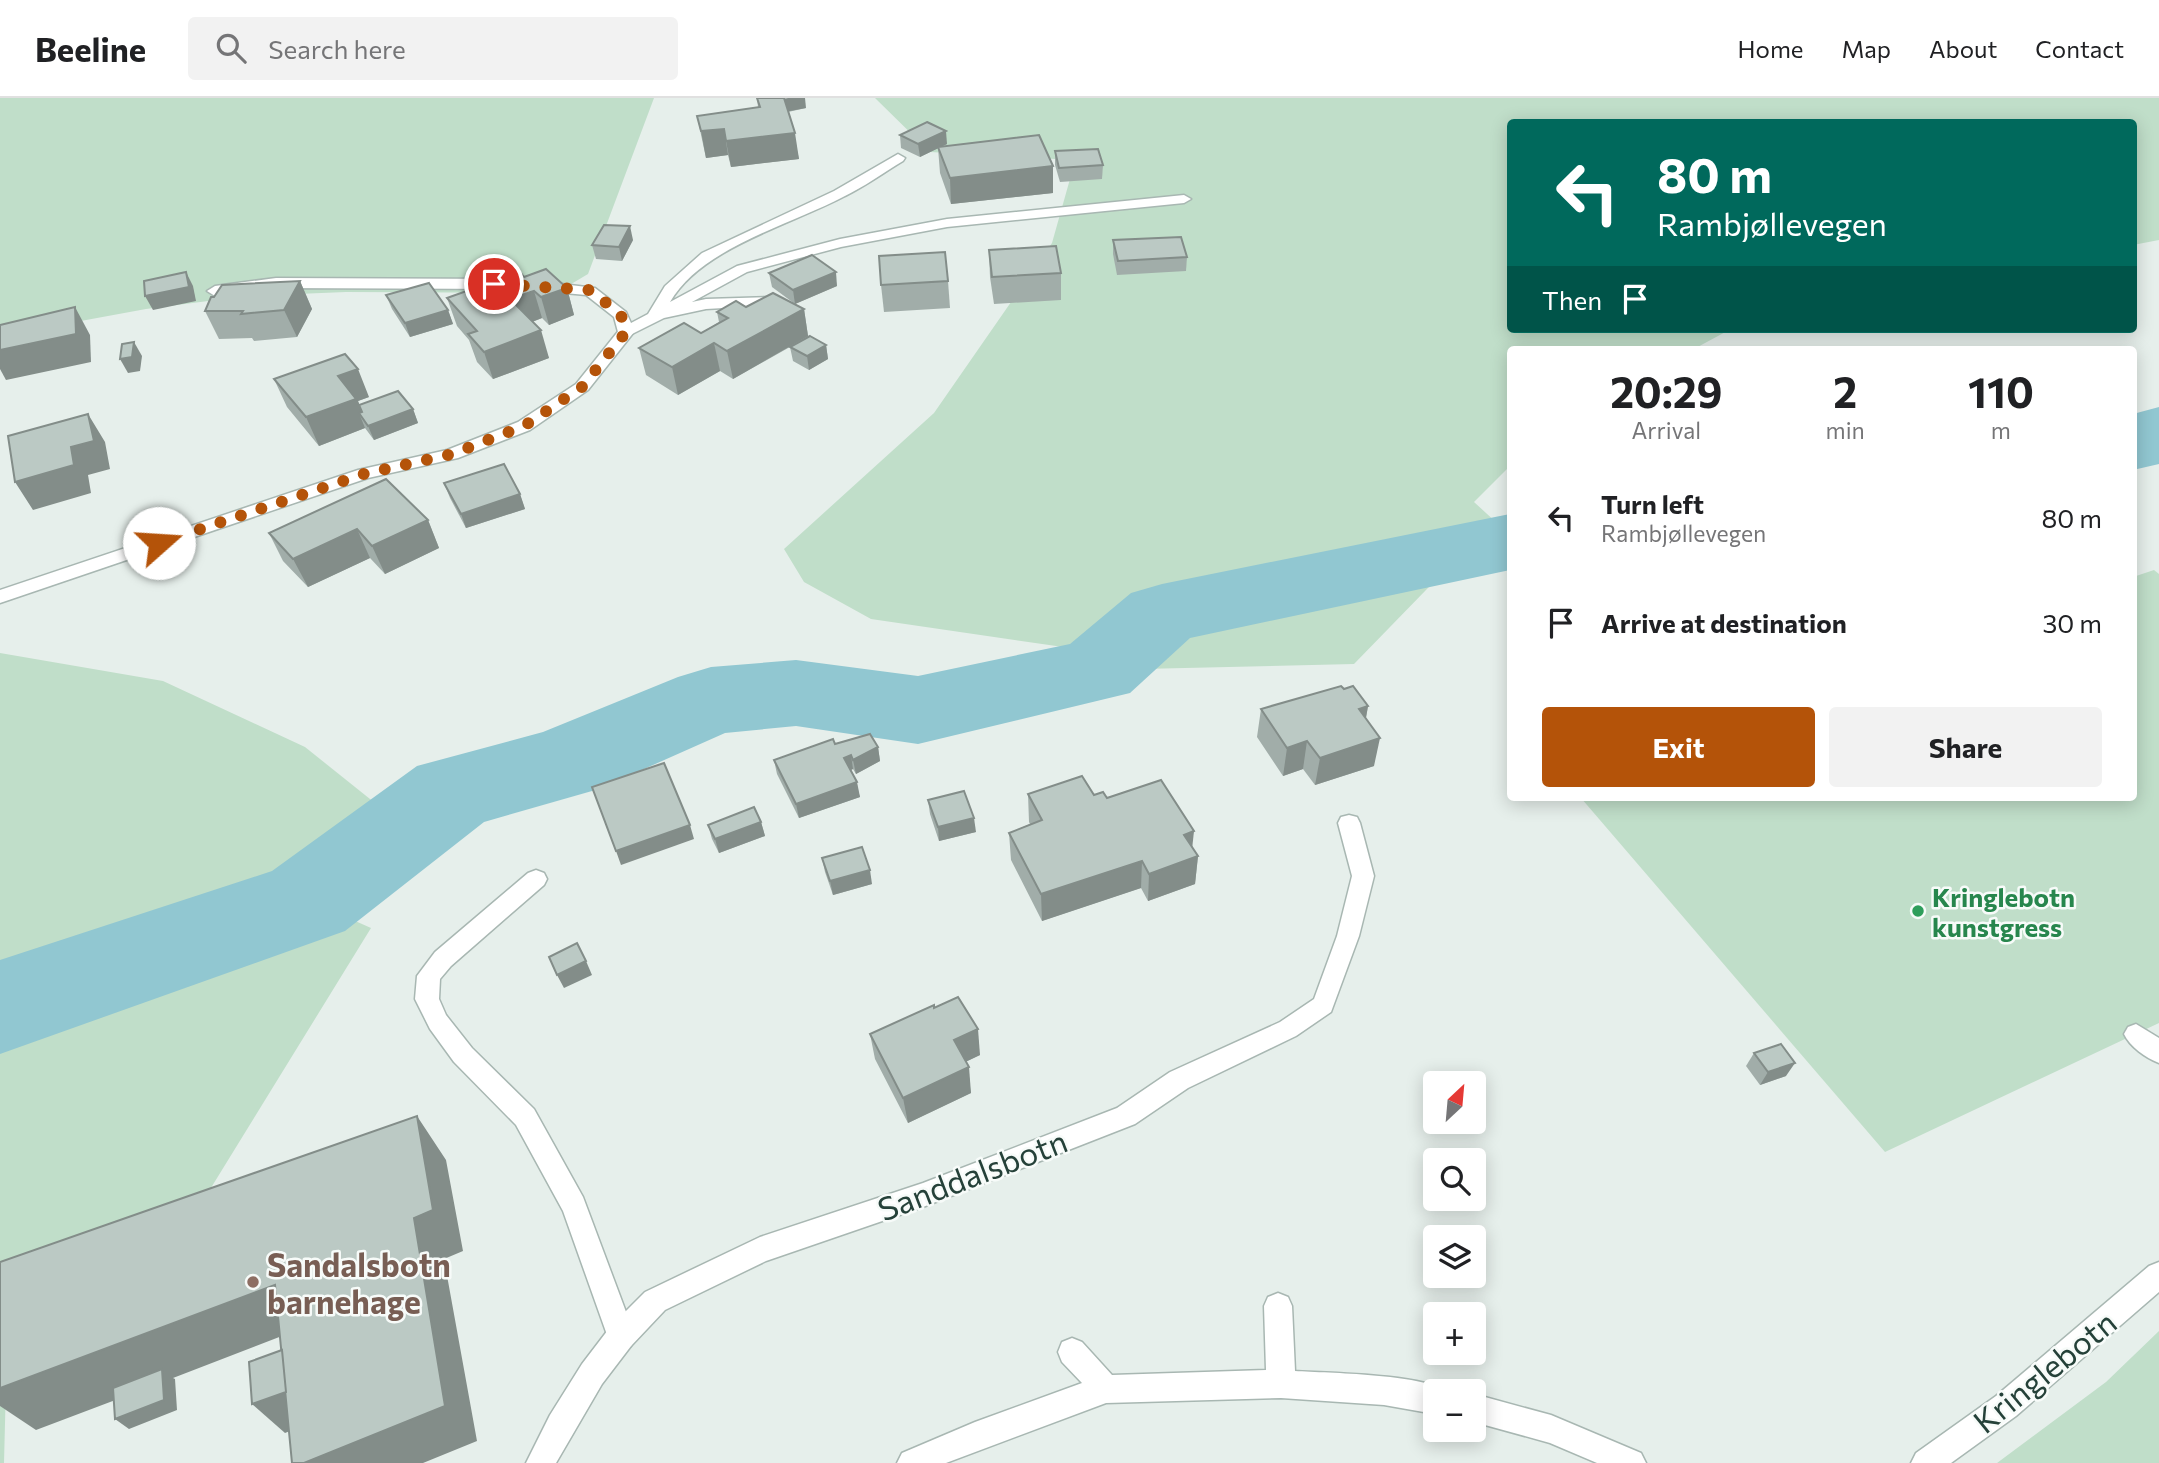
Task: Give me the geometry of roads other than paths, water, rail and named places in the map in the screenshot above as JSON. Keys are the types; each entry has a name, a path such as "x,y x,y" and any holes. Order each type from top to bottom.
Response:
{"street":[{"path":"655,315 670,289 707,256 839,194 898,158"},
{"path":"0,597 364,474 452,454 524,426 582,387 626,332 742,269 840,243 947,223 1184,199"},
{"path":"215,291 276,284 521,284 590,290 621,315 626,332"},
{"path":"655,315 706,304 771,302"},
{"name":"Sanddalsbotn","path":"541,1463 560,1425 592,1374 621,1336 655,1301 760,1250 923,1195 1126,1116 1179,1080 1231,1053 1288,1029 1323,1005 1348,936 1363,876 1349,823"},
{"path":"536,879 443,959 429,976 426,999 438,1022 463,1055 524,1117 574,1206 621,1336"},
{"path":"2136,1034 2159,1052"},
{"name":"Kringlebotn","path":"1926,1463 2006,1406 2159,1275"},
{"path":"1278,1306 1281,1384"},
{"path":"1072,1352 1106,1389"},
{"path":"912,1463 975,1436 1106,1389 1281,1384 1384,1391 1423,1399"},
{"path":"1486,1411 1551,1429 1631,1463"}],"waterway":[{"path":"2137,444 2159,431"},
{"path":"0,1007 308,901 452,793 565,763 711,701 796,693 918,710 1098,670 1162,614 1507,543"}],"place":[{"name":"Kringlebotn kunstgress","path":"1918,911"},
{"name":"Sandalsbotn barnehage","path":"253,1282"}]}
